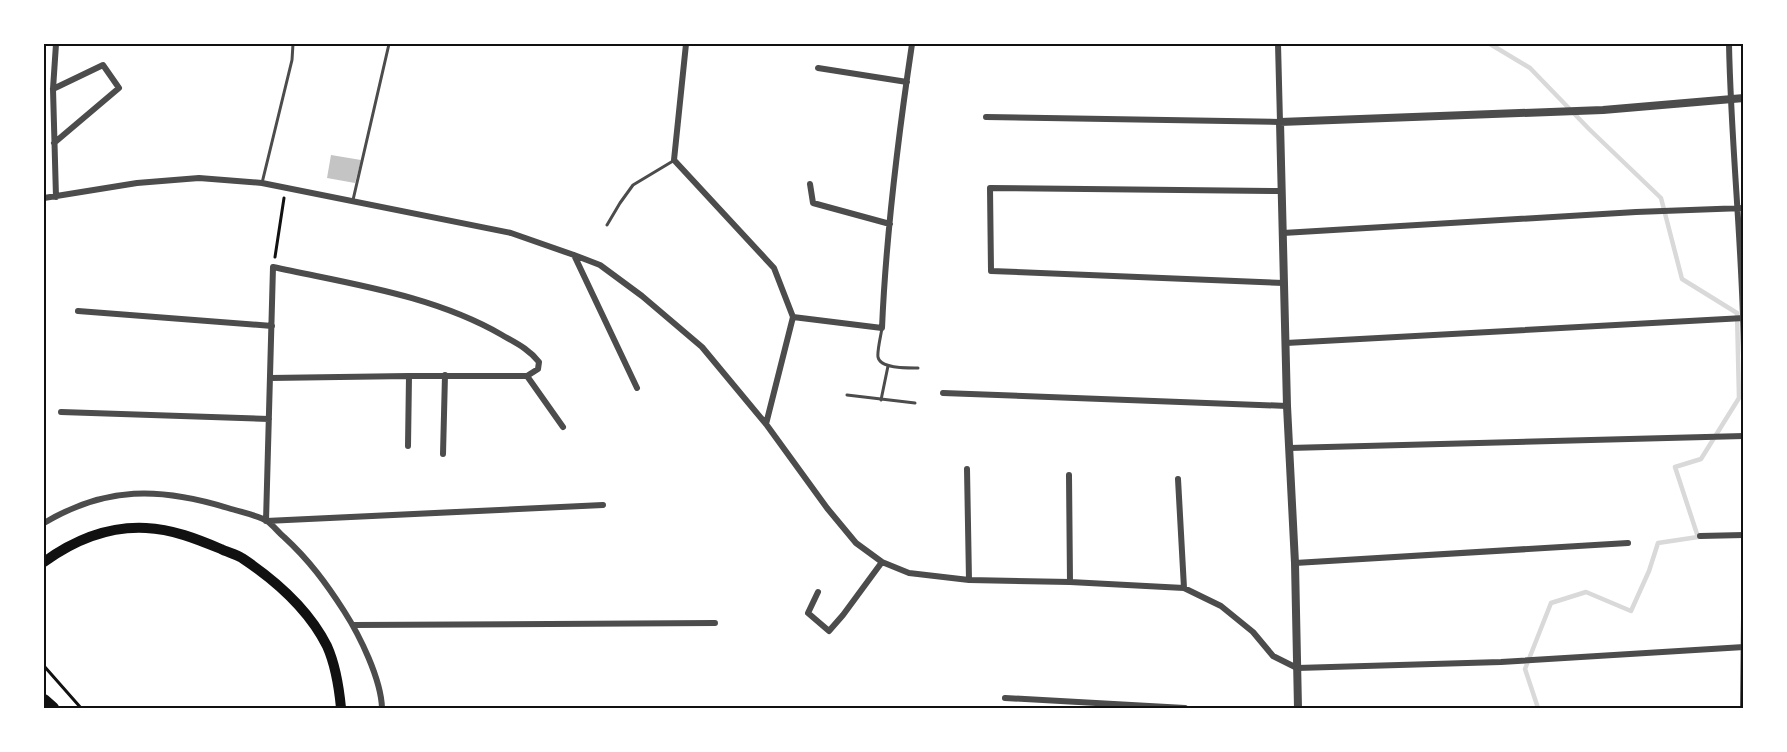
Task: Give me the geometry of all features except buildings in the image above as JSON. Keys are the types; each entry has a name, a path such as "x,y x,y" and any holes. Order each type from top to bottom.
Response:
{"highway":[{"path":"44,700 52,708"}],"main road":[{"path":"44,562 81,540 108,531 146,528 189,536 240,557 284,590 308,616 326,645 336,668 341,708"}],"street":[{"path":"56,44 53,89 56,197"},
{"path":"686,44 674,160 774,268 793,317 766,424"},
{"path":"793,317 882,328 890,224 912,44"},
{"path":"1278,44 1287,406 1295,563 1298,708"},
{"path":"1729,44 1730,99 1740,208 1743,356"},
{"path":"53,89 103,65 119,88 54,143"},
{"path":"818,68 907,82"},
{"path":"986,117 1280,122 1603,110 1743,98"},
{"path":"44,198 137,183 199,178 262,183 511,233 600,265 642,296 702,347 766,424 827,508 856,543 882,562 909,573 969,580 1184,588 1221,606 1252,632 1273,656 1297,668 1553,660 1743,647"},
{"path":"810,184 813,203 890,224"},
{"path":"1282,191 990,188 991,271 1284,283"},
{"path":"1283,233 1740,208"},
{"path":"574,255 637,388"},
{"path":"270,378 409,375 527,376 538,369 539,362 531,352 480,322 397,293 273,267 266,521 313,566 353,625 371,665 382,698 382,708"},
{"path":"78,311 272,326"},
{"path":"1286,343 1742,318"},
{"path":"408,446 409,375"},
{"path":"443,454 445,375"},
{"path":"527,376 563,427"},
{"path":"943,393 1287,406"},
{"path":"61,412 269,419"},
{"path":"1289,448 1743,436"},
{"path":"967,469 969,580"},
{"path":"1069,475 1070,582"},
{"path":"1178,479 1184,588"},
{"path":"44,523 59,513 88,501 130,492 172,494 215,504 266,521 603,505"},
{"path":"1700,536 1743,535"},
{"path":"1295,563 1628,543"},
{"path":"818,592 808,613 829,631 882,562"},
{"path":"1743,617 1743,708"},
{"path":"353,625 715,623"},
{"path":"1005,698 1185,708"}],"lane":[{"path":"262,183 292,60 293,44"},
{"path":"352,202 389,44"},
{"path":"608,225 633,185 674,160"},
{"path":"882,328 878,358 882,363 888,366 918,368"},
{"path":"881,400 888,366"},
{"path":"847,395 915,403"}],"path":[{"path":"273,267 285,187"},
{"path":"44,666 81,708"}],"waterway":[{"path":"1490,44 1530,68 1661,198 1682,279 1737,313 1739,398 1701,459 1675,467 1698,537 1658,543 1649,571 1631,611 1586,592 1551,603 1525,669 1538,708"}]}
